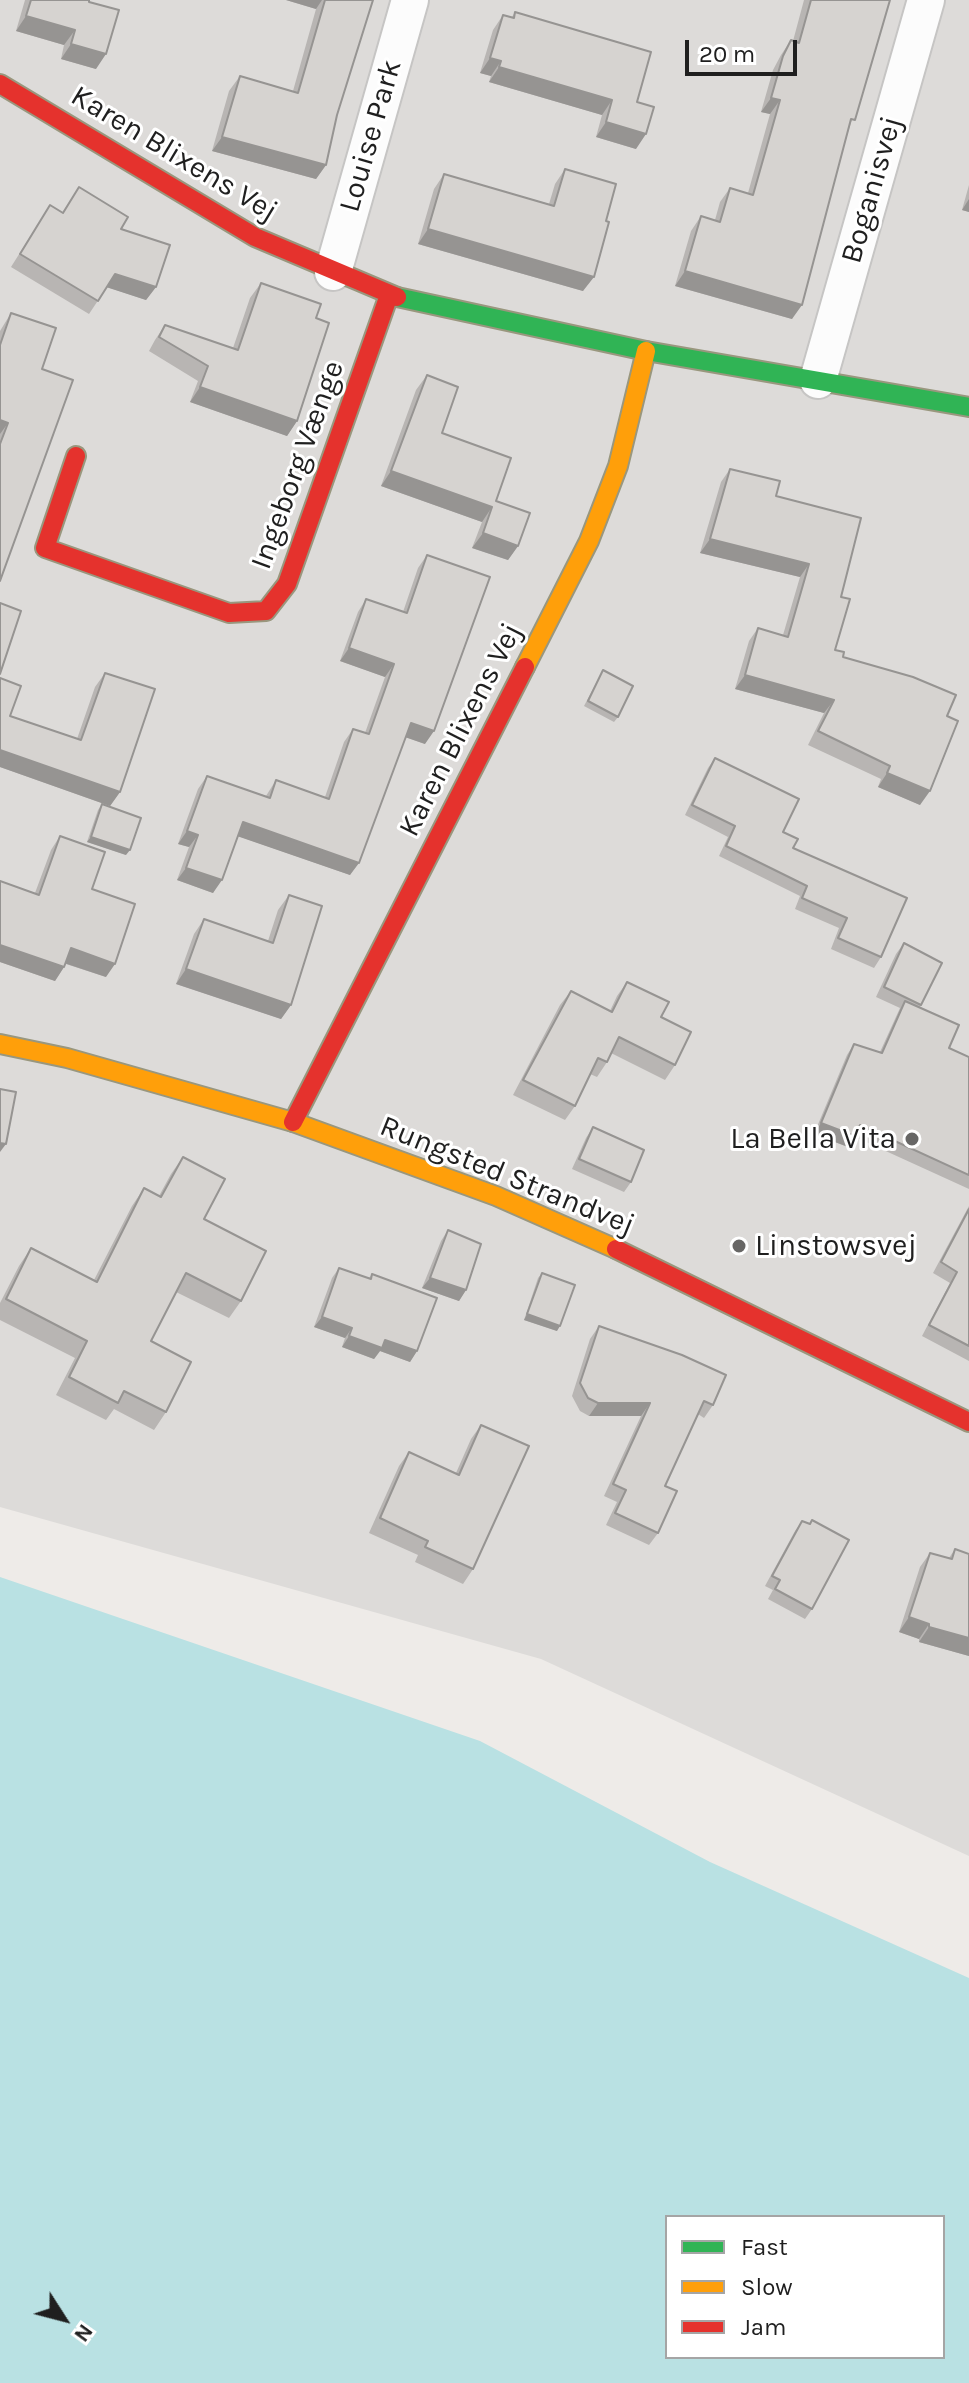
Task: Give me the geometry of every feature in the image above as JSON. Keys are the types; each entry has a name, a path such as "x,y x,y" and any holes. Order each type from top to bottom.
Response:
{"street":[{"name":"Louise Park","path":"333,272 410,0"},
{"name":"Boganisvej","path":"818,380 926,0"},
{"name":"Karen Blixens Vej","path":"0,84 255,237 389,295 646,351 969,407"},
{"name":"Ingeborg Vænge","path":"76,456 45,548 229,613 266,611 287,584 389,295"},
{"name":"Karen Blixens Vej","path":"293,1122 589,541 618,466 646,351"},
{"name":"Rungsted Strandvej","path":"0,1044 67,1058 293,1122 496,1196 659,1268 969,1422"}],"shaded area":[{"path":"0,0 969,0 969,1856 541,1659 0,1507"}],"water":[{"path":"0,1577 480,1741 710,1862 969,1978 969,2383 0,2383"}],"building":[{"path":"31,0 89,0 119,10 106,54 71,44 75,30 26,16"},
{"path":"325,0 373,0 337,115 326,165 222,137 240,76 298,93"},
{"path":"811,0 890,0 855,120 851,119 802,305 685,271 701,216 720,222 730,188 753,195 780,100 771,98 783,56 791,40 799,43"},
{"path":"515,12 651,52 637,102 654,107 646,134 606,122 612,100 499,67 501,61 490,58 503,15 514,18"},
{"path":"565,169 616,184 594,277 428,229 444,174 554,206"},
{"path":"79,187 128,217 121,229 170,245 156,287 115,274 98,301 20,254 50,205 63,213"},
{"path":"261,283 321,304 316,318 329,323 297,421 200,387 208,366 159,337 165,325 238,350"},
{"path":"11,313 56,328 42,369 73,380 0,581 0,444 8,423 0,420 0,345"},
{"path":"427,375 458,387 442,433 511,458 496,501 530,513 518,546 483,533 492,507 391,471"},
{"path":"730,469 780,481 776,496 861,518 841,597 850,599 835,650 844,652 843,657 913,677 956,695 947,716 958,721 930,791 887,773 890,766 818,731 834,700 745,675 758,628 788,637 809,564 710,539"},
{"path":"427,555 490,577 434,731 411,723 359,863 243,822 222,880 186,868 198,835 187,831 207,776 270,798 276,780 329,799 353,729 369,734 394,664 349,648 366,599 407,613"},
{"path":"0,603 21,611 0,674"},
{"path":"603,670 633,686 618,717 588,701"},
{"path":"105,673 155,689 120,792 0,750 0,678 21,686 10,716 81,740"},
{"path":"715,758 799,799 783,832 798,839 793,848 907,898 881,957 838,938 847,918 802,898 807,886 726,846 735,826 692,805"},
{"path":"102,804 141,818 130,850 91,837"},
{"path":"60,836 105,852 92,889 135,904 115,964 71,948 64,967 0,945 0,881 39,895"},
{"path":"289,895 322,906 291,1005 186,969 204,919 273,943"},
{"path":"904,943 942,963 921,1005 884,987"},
{"path":"627,982 669,1002 661,1017 691,1032 675,1065 619,1037 607,1062 598,1058 575,1106 523,1080 571,991 612,1012"},
{"path":"905,1001 959,1025 949,1048 969,1057 969,1175 860,1125 855,1136 821,1123 854,1044 882,1053"},
{"path":"0,1089 16,1092 6,1144 0,1143"},
{"path":"593,1127 644,1150 631,1182 579,1159"},
{"path":"183,1157 225,1179 204,1219 266,1251 241,1301 186,1273 151,1341 191,1362 166,1412 124,1391 118,1403 69,1377 87,1341 6,1299 31,1248 97,1282 144,1188 161,1197"},
{"path":"969,1209 969,1346 929,1325 957,1272 941,1262"},
{"path":"448,1230 481,1244 466,1290 430,1278"},
{"path":"339,1268 371,1279 372,1274 437,1298 417,1351 385,1340 382,1348 349,1336 352,1328 322,1317"},
{"path":"542,1273 575,1285 560,1326 527,1314"},
{"path":"599,1326 682,1355 726,1375 713,1405 704,1401 665,1486 677,1491 658,1533 615,1513 626,1490 613,1484 650,1403 598,1403 588,1398 580,1383"},
{"path":"481,1425 529,1446 473,1569 425,1547 428,1541 380,1518 409,1452 459,1475"},
{"path":"812,1520 849,1540 812,1609 775,1589 780,1580 772,1576 802,1521 810,1524"},
{"path":"955,1549 969,1554 969,1638 929,1627 929,1624 909,1617 930,1553 952,1559"}],"traffic: fast":[{"path":"397,297 646,351 969,407"}],"traffic: slow":[{"path":"525,667 589,541 618,466 646,351"},
{"path":"0,1044 67,1058 293,1122 496,1196 616,1249"}],"traffic: jam":[{"path":"0,84 255,237 397,297"},
{"path":"76,456 45,548 229,613 266,611 287,584 389,295"},
{"path":"293,1122 525,667"},
{"path":"616,1249 969,1422"}],"place":[{"name":"La Bella Vita","path":"912,1139"},
{"name":"Linstowsvej","path":"739,1246"}]}
